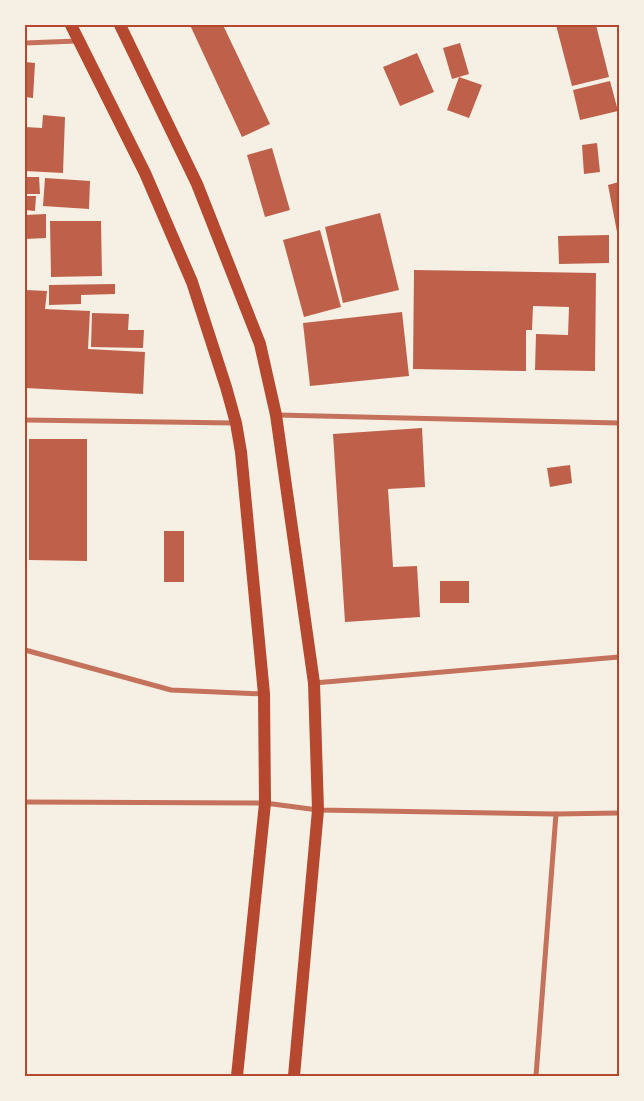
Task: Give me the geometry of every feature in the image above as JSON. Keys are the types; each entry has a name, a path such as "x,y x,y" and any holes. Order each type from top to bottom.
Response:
{"main road":[{"path":"71,25 145,173 192,282 236,423 241,452 264,694 265,803 237,1076"},
{"path":"120,25 197,184 260,344 276,415 314,683 318,810 294,1076"}],"street":[{"path":"25,43 79,41"},
{"path":"276,415 619,423"},
{"path":"25,420 236,423"},
{"path":"25,650 171,690 264,694"},
{"path":"314,683 619,657"},
{"path":"25,802 265,803 318,810 556,814 619,813"},
{"path":"536,1076 556,814"}],"building":[{"path":"190,25 223,25 270,124 242,137"},
{"path":"556,25 596,25 609,77 572,86"},
{"path":"460,43 469,74 452,79 443,48"},
{"path":"417,53 434,92 400,106 383,67"},
{"path":"25,62 35,63 33,98 25,97"},
{"path":"459,77 482,85 469,118 447,110"},
{"path":"610,81 618,111 580,120 573,90"},
{"path":"43,115 65,117 63,173 25,171 25,127 42,128"},
{"path":"597,143 600,172 584,174 582,145"},
{"path":"272,148 290,210 265,217 247,155"},
{"path":"25,177 39,177 40,194 25,194"},
{"path":"45,178 90,181 89,209 43,206"},
{"path":"619,182 619,237 618,237 608,185"},
{"path":"25,196 36,196 35,211 25,210"},
{"path":"380,213 399,290 343,303 325,227"},
{"path":"46,214 46,238 25,239 25,215"},
{"path":"50,221 101,221 102,276 51,277"},
{"path":"320,230 341,307 304,317 283,240"},
{"path":"609,235 609,263 559,264 558,236"},
{"path":"414,270 596,273 595,371 535,370 536,334 568,335 569,307 533,306 532,330 526,330 526,371 413,369"},
{"path":"115,284 115,294 81,295 81,304 49,305 49,285"},
{"path":"25,290 47,291 45,309 90,311 88,349 145,352 143,394 25,388"},
{"path":"402,312 409,376 310,386 303,323"},
{"path":"92,313 129,314 128,330 144,330 143,348 91,347"},
{"path":"422,428 425,487 388,489 393,567 417,566 420,617 345,622 333,434"},
{"path":"29,439 87,439 87,561 29,560"},
{"path":"570,465 572,483 550,487 547,468"},
{"path":"164,531 184,531 184,582 164,582"},
{"path":"440,581 469,581 469,603 440,603"}]}
